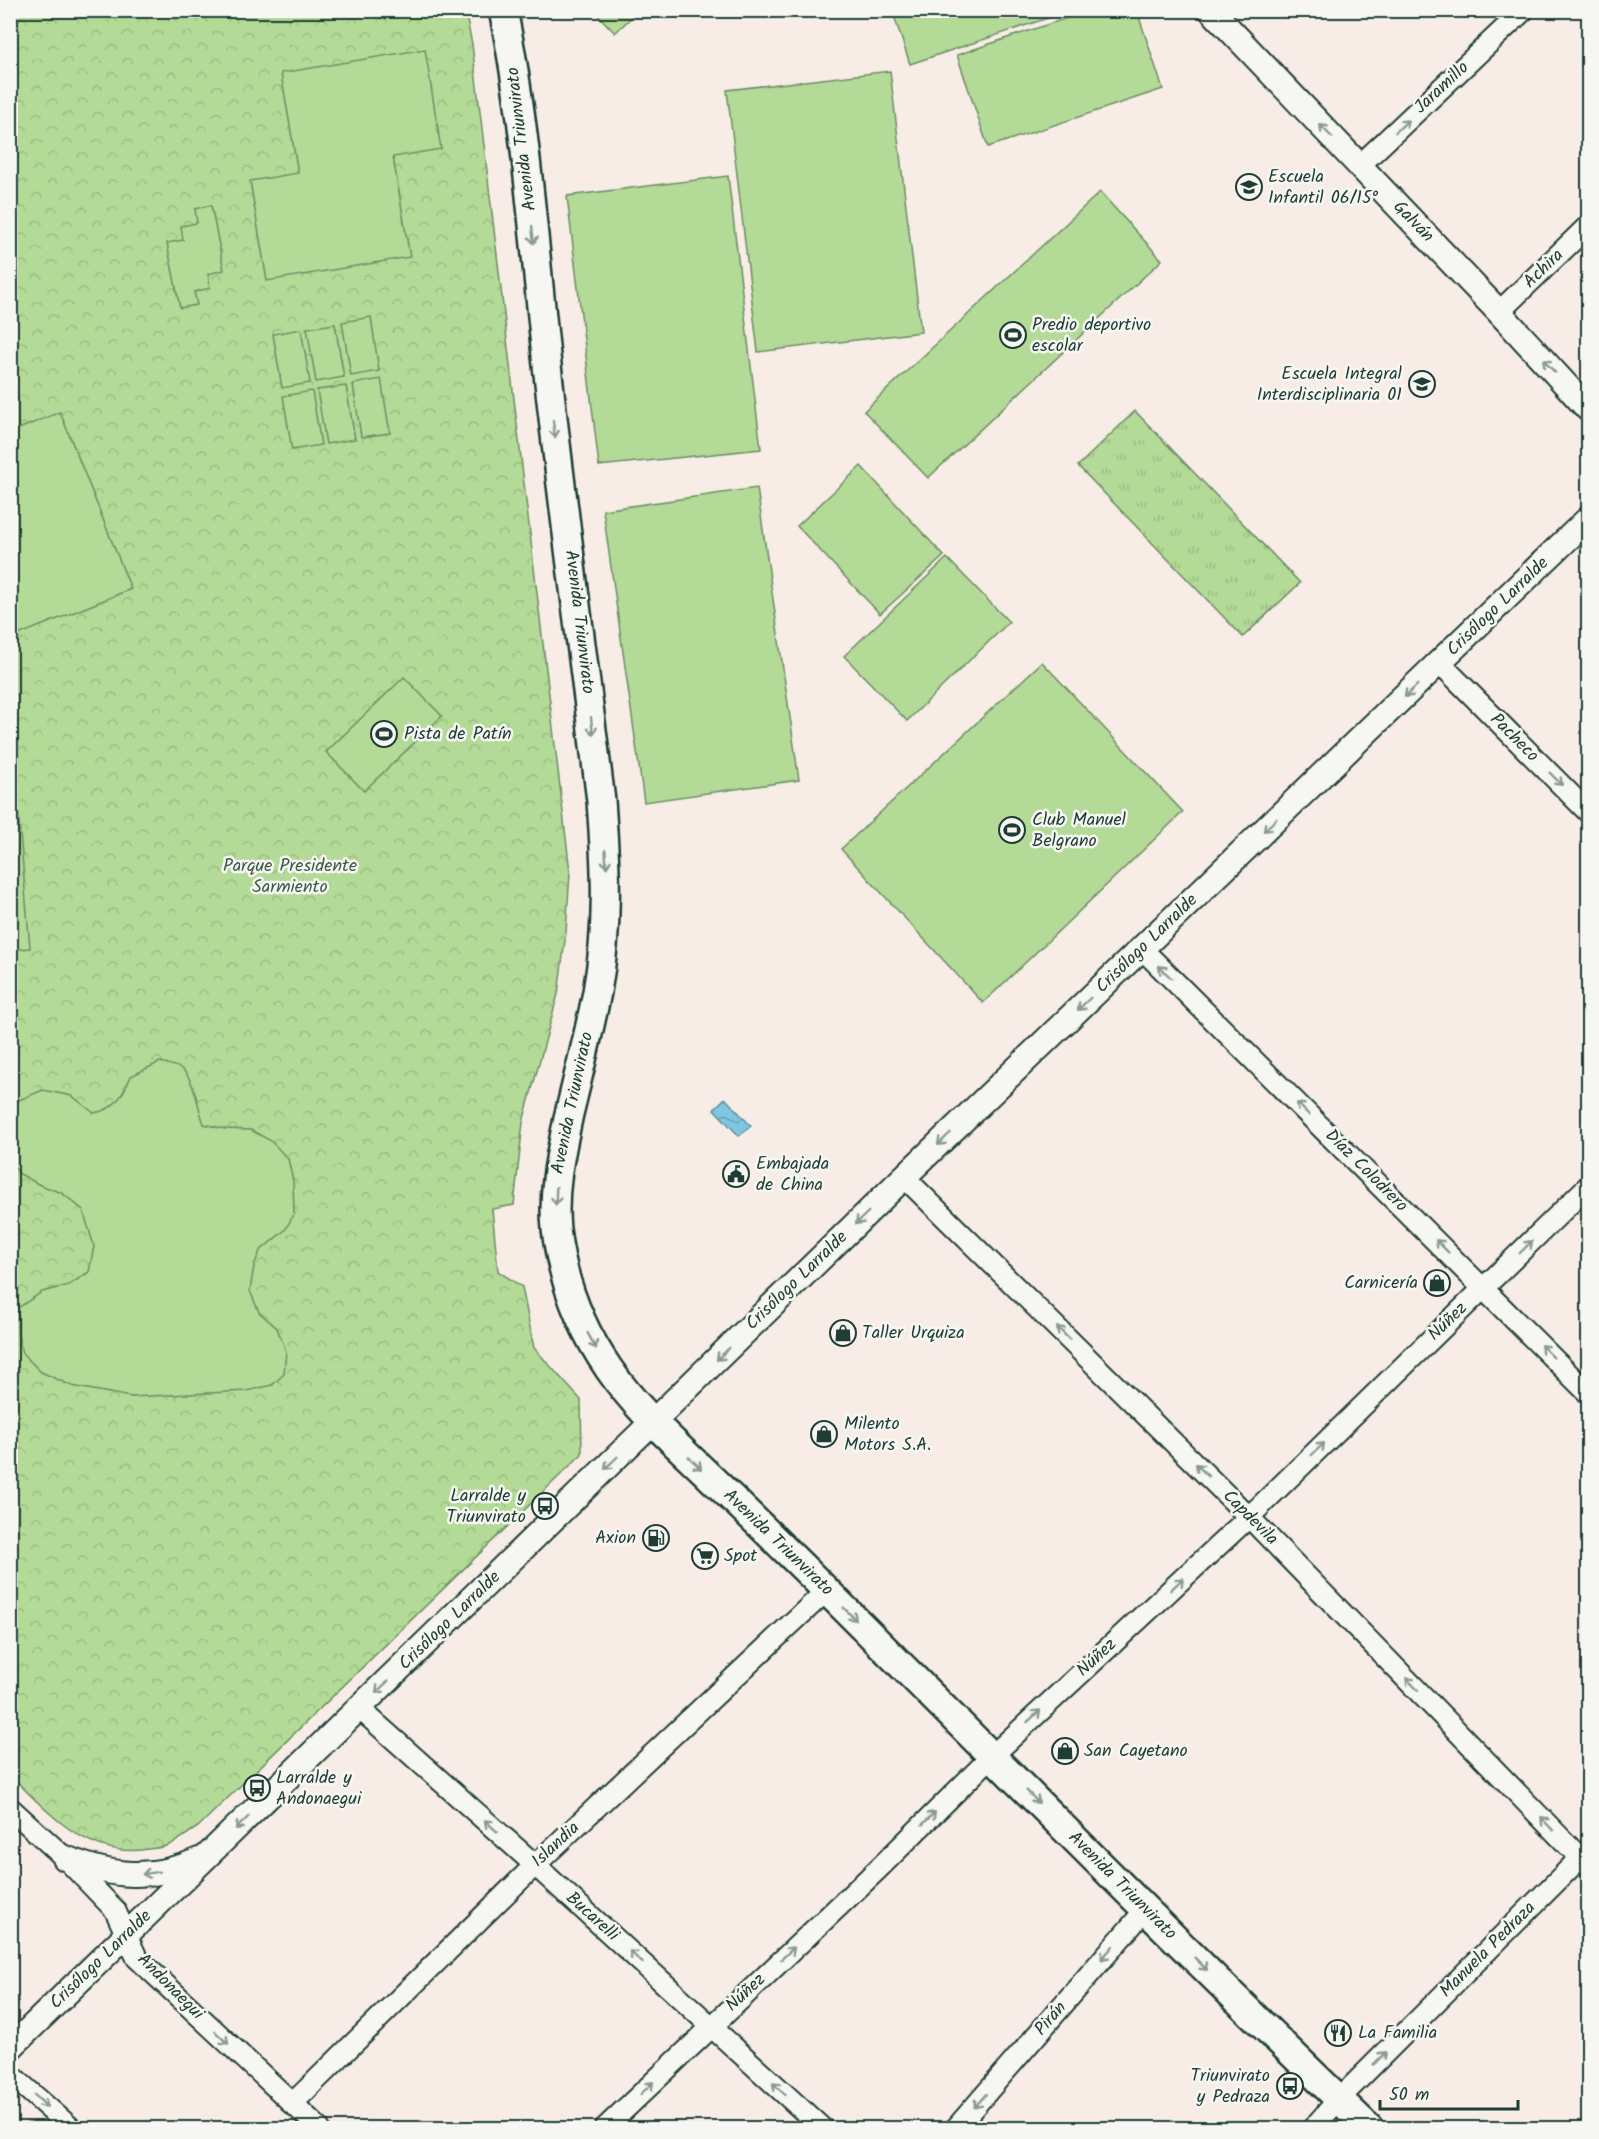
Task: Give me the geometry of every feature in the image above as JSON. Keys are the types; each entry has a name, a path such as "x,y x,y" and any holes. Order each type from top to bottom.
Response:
{"main road":[{"name":"Avenida Triunvirato","path":"503,10 513,56 522,127 547,364 601,801 606,871 607,916 603,956 557,1172 556,1228 569,1287 578,1313 592,1342 611,1372 653,1422 1369,2128"}],"street":[{"name":"Jaramillo","path":"1359,166 1524,10"},
{"name":"Galván","path":"1222,14 1359,166 1588,409"},
{"name":"Achira","path":"1499,312 1588,226"},
{"name":"Crisólogo Larralde","path":"10,2048 904,1177 1588,519"},
{"name":"Pacheco","path":"1440,663 1588,812"},
{"name":"Díaz Colodrero","path":"1142,950 1588,1393"},
{"name":"Capdevila","path":"904,1177 1249,1517 1586,1858"},
{"name":"Núñez","path":"605,2128 992,1756 1249,1517 1588,1186"},
{"name":"Islandia","path":"292,2104 535,1865 826,1591"},
{"name":"Bucarelli","path":"360,1709 535,1865 822,2128"},
{"name":"Andonaegui","path":"10,1808 65,1858 115,1910 137,1958 319,2128"},
{"path":"65,1858 104,1871 139,1875 184,1867 207,1857"},
{"name":"Manuela Pedraza","path":"1313,2128 1339,2099 1586,1858"},
{"name":"Pirán","path":"956,2128 1146,1909"},
{"path":"10,2074 71,2128"}],"green space":[{"path":"892,10 1069,10 1069,11 910,64"},
{"path":"1091,10 1137,11 1163,89 988,147 957,55"},
{"name":"Parque Presidente Sarmiento","path":"10,11 465,11 472,44 570,872 566,932 558,994 523,1122 514,1205 492,1209 498,1271 522,1287 534,1348 581,1400 582,1454 198,1827 165,1846 127,1851 107,1847 72,1831 40,1805 11,1776"},
{"path":"594,11 638,11 615,33"},
{"path":"425,49 441,149 393,157 410,257 267,281 250,181 298,173 281,73"},
{"path":"890,71 921,332 758,352 727,90"},
{"path":"728,176 761,449 599,466 567,196"},
{"name":"Predio deportivo escolar","path":"1100,192 1162,260 928,478 864,411"},
{"path":"211,205 224,270 208,274 210,288 194,292 197,305 180,308 167,243 183,240 181,226 197,223 195,209"},
{"path":"371,317 379,371 351,376 342,322"},
{"path":"335,324 344,377 316,382 307,328"},
{"path":"301,329 310,383 282,388 273,334"},
{"path":"381,379 390,433 361,437 353,384"},
{"path":"346,386 355,439 326,444 317,390"},
{"path":"312,391 321,445 292,450 283,396"},
{"path":"1135,411 1300,583 1243,637 1078,466"},
{"path":"60,412 131,589 11,638 11,432"},
{"path":"861,466 944,556 880,614 797,526"},
{"path":"757,488 799,780 644,802 603,510"},
{"path":"947,558 1009,622 907,721 844,656"},
{"name":"Club Manuel Belgrano","path":"1042,662 1183,812 983,1003 841,849"},
{"name":"Pista de Patín","path":"404,677 442,716 364,791 326,752"},
{"path":"11,729 30,948 10,950"},
{"path":"160,1062 181,1069 187,1075 204,1124 225,1129 251,1130 271,1141 288,1159 293,1181 294,1214 285,1230 260,1251 254,1266 250,1291 259,1312 277,1328 286,1351 284,1374 272,1385 247,1391 131,1397 72,1386 41,1372 22,1353 18,1334 18,1308 42,1292 69,1285 89,1272 94,1246 83,1210 62,1193 40,1185 18,1173 11,1161 10,1113 19,1100 43,1090 72,1096 94,1113 108,1109 125,1089 131,1076"}],"water":[{"path":"725,1098 751,1126 739,1136 714,1109"}],"place":[{"name":"Escuela Infantil 06/15°","path":"1249,187"},
{"name":"Predio deportivo escolar","path":"1013,335"},
{"name":"Escuela Integral Interdisciplinaria 01","path":"1422,384"},
{"name":"Pista de Patín","path":"384,734"},
{"name":"Club Manuel Belgrano","path":"1012,830"},
{"name":"Embajada de China","path":"736,1174"},
{"name":"Carnicería","path":"1437,1283"},
{"name":"Taller Urquiza","path":"843,1333"},
{"name":"Milento Motors S.A.","path":"824,1434"},
{"name":"Larralde y Triunvirato","path":"545,1506"},
{"name":"Axion","path":"656,1538"},
{"name":"Spot","path":"705,1556"},
{"name":"San Cayetano","path":"1065,1751"},
{"name":"Larralde y Andonaegui","path":"257,1788"},
{"name":"La Familia","path":"1338,2033"},
{"name":"Triunvirato y Pedraza","path":"1290,2086"}]}
